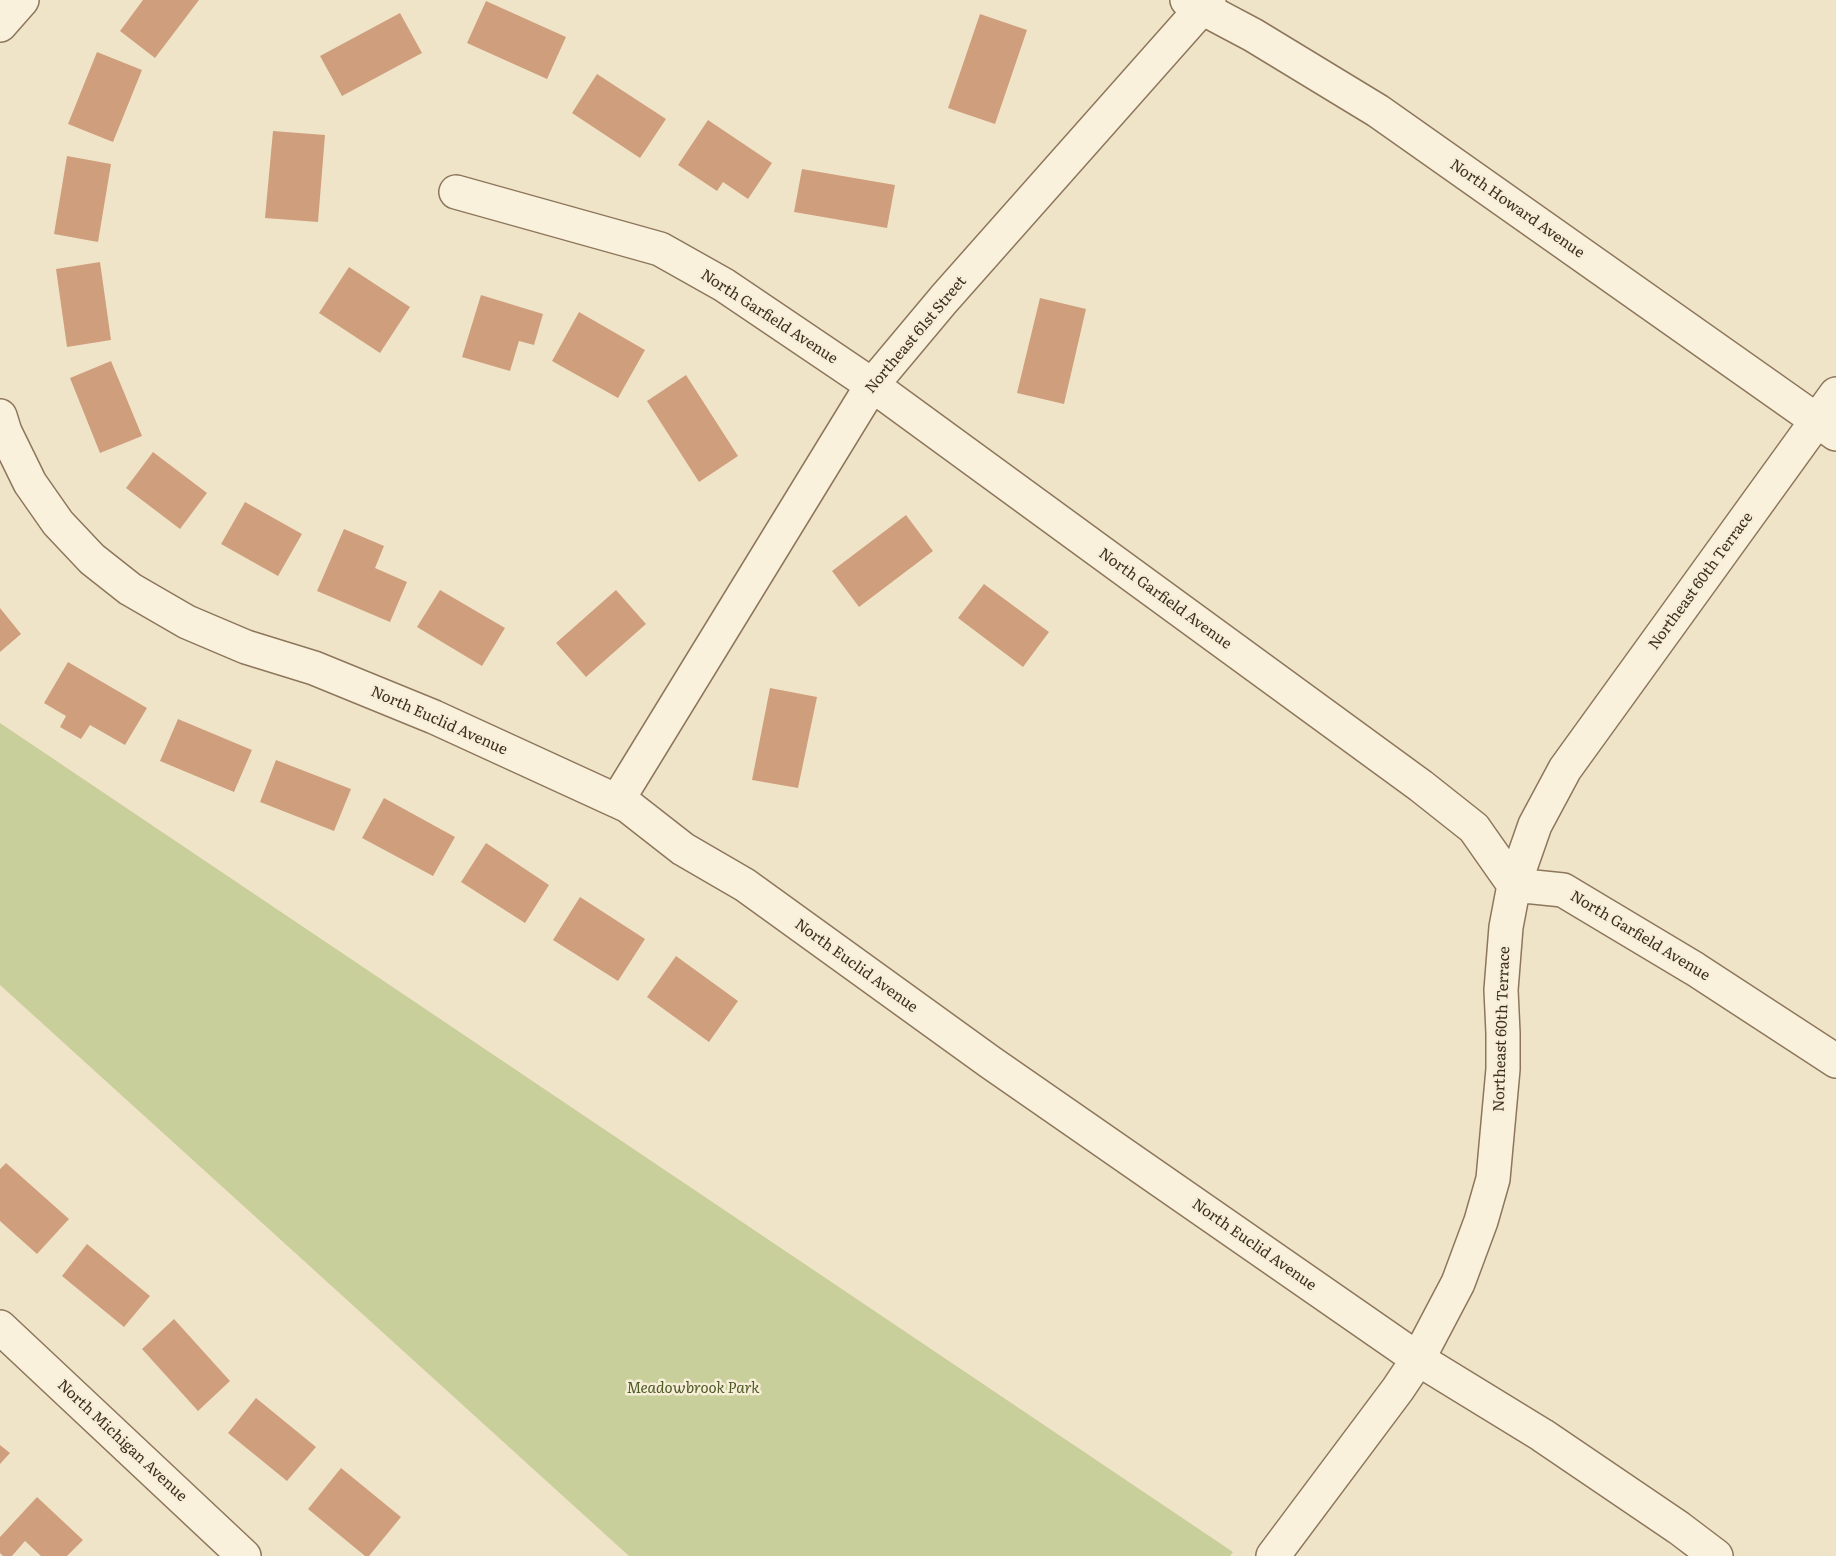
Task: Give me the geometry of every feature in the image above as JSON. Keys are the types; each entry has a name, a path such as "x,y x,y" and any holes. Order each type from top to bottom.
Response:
{"street":[{"path":"0,25 22,0"},
{"name":"Northeast 61st Street","path":"617,801 872,385 1199,2"},
{"name":"North Howard Avenue","path":"1199,2 1378,111 1826,427"},
{"name":"North Garfield Avenue","path":"456,192 660,249 724,285 872,385 1421,786 1474,828 1514,885 1563,890 1695,969 1836,1061"},
{"name":"Northeast 60th Terrace","path":"1273,1556 1418,1359 1458,1283 1481,1221 1493,1179 1503,1069 1501,990 1506,927 1514,885 1535,825 1565,769 1826,427 1836,394"},
{"name":"North Euclid Avenue","path":"0,416 5,432 30,483 58,523 92,559 130,590 187,622 246,647 314,668 434,717 628,806 683,849 745,885 990,1062 1418,1359 1542,1435 1679,1528 1716,1556"},
{"name":"North Michigan Avenue","path":"0,1327 244,1556"}],"green space":[{"name":"Meadowbrook Park","path":"0,723 1233,1552 1230,1556 629,1556 0,985"}],"building":[{"path":"143,0 199,0 155,58 120,31"},
{"path":"486,1 566,37 547,79 467,43"},
{"path":"400,13 422,53 342,96 320,56"},
{"path":"980,14 1027,30 995,124 948,108"},
{"path":"97,52 142,70 113,142 68,124"},
{"path":"597,74 666,119 640,158 572,113"},
{"path":"708,120 772,163 748,199 723,182 717,191 678,165"},
{"path":"273,131 325,135 318,222 265,218"},
{"path":"67,156 111,164 98,242 54,234"},
{"path":"802,169 895,185 887,228 794,212"},
{"path":"100,262 111,340 67,347 56,269"},
{"path":"349,267 410,307 380,353 319,313"},
{"path":"481,295 543,314 534,345 519,341 510,371 462,357"},
{"path":"1040,298 1086,309 1064,404 1017,393"},
{"path":"579,312 645,350 618,398 552,361"},
{"path":"111,361 142,436 100,453 70,378"},
{"path":"686,375 738,456 699,482 647,401"},
{"path":"153,452 207,493 180,529 126,488"},
{"path":"245,502 302,534 278,576 221,544"},
{"path":"906,515 933,551 859,607 832,571"},
{"path":"344,529 384,546 375,568 407,582 390,622 317,591"},
{"path":"984,584 1049,632 1023,667 958,618"},
{"path":"440,590 505,628 482,666 417,627"},
{"path":"616,590 646,624 586,677 556,643"},
{"path":"0,608 21,634 0,652"},
{"path":"68,662 147,708 125,745 90,725 81,739 60,727 66,716 44,703"},
{"path":"770,688 817,697 798,788 752,780"},
{"path":"178,719 252,750 234,792 160,761"},
{"path":"276,760 351,789 334,831 260,802"},
{"path":"384,798 455,837 433,876 362,838"},
{"path":"486,843 549,885 525,923 461,882"},
{"path":"580,897 645,939 618,981 553,940"},
{"path":"676,956 738,1001 709,1042 647,997"},
{"path":"6,1163 69,1219 37,1254 0,1221 0,1169"},
{"path":"87,1244 150,1296 124,1327 62,1276"},
{"path":"174,1319 230,1381 198,1411 142,1349"},
{"path":"256,1398 316,1447 287,1481 228,1433"},
{"path":"0,1445 10,1453 0,1464"},
{"path":"341,1468 401,1517 369,1556 365,1556 308,1509"},
{"path":"37,1497 83,1540 67,1556 41,1556 25,1541 12,1556 3,1556 0,1553 0,1537"}]}
